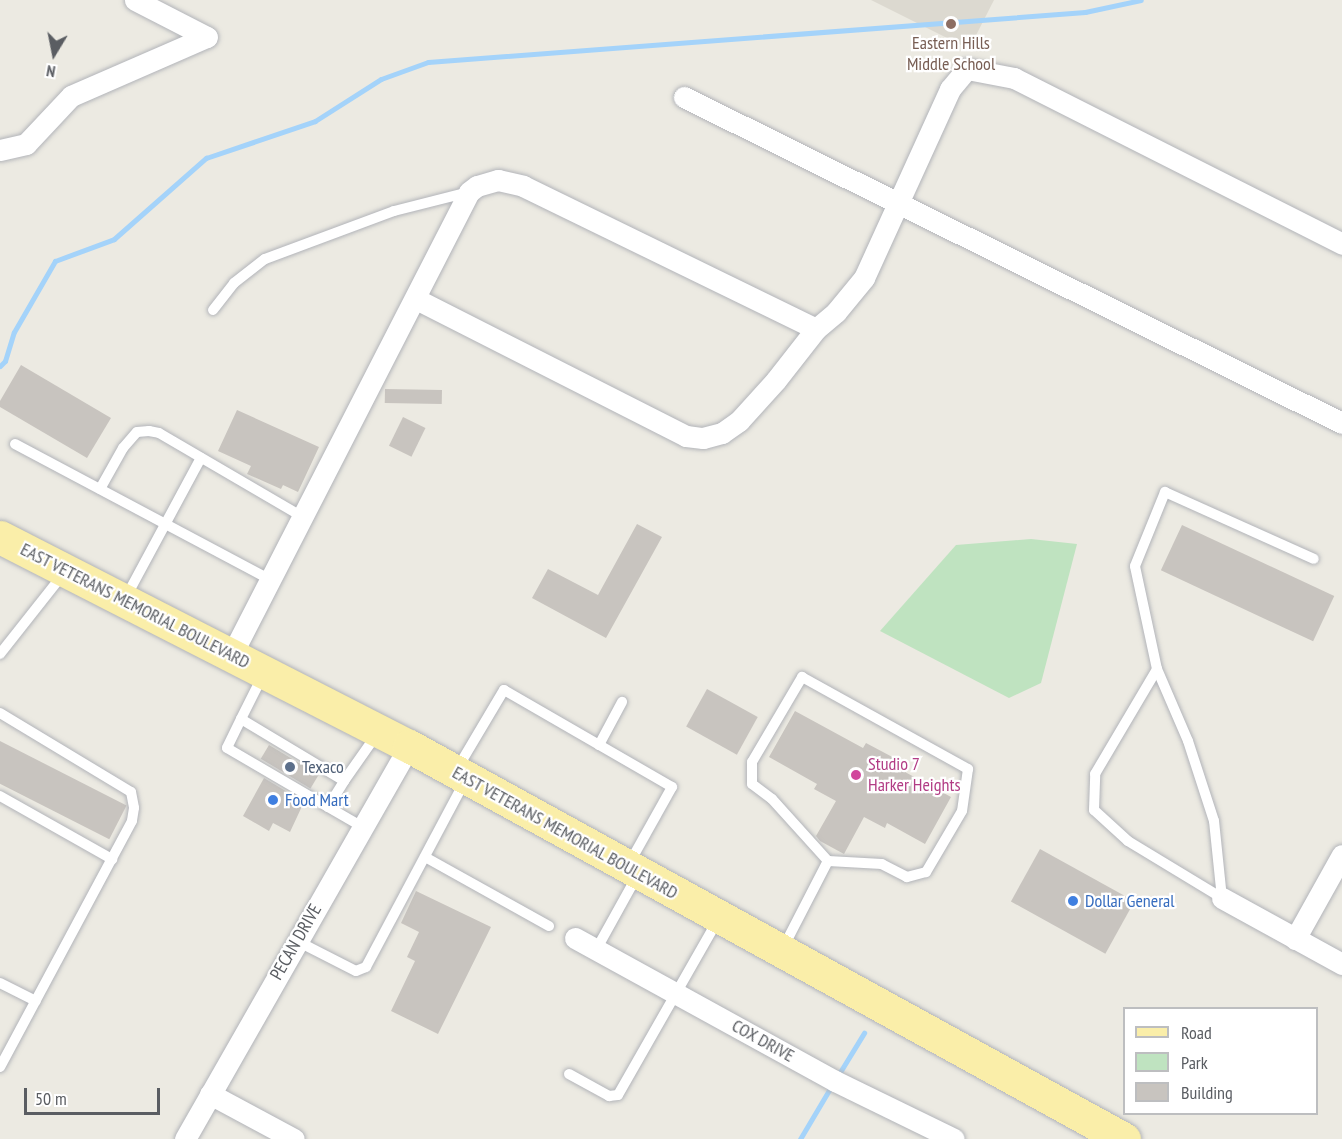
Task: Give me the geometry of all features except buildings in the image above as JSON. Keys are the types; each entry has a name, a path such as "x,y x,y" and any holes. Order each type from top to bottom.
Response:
{"main road":[{"name":"EAST VETERANS MEMORIAL BOULEVARD","path":"0,537 409,746 1124,1139"}],"street":[{"path":"0,150 26,144 71,96 207,37 135,0"},
{"path":"416,299 686,436 703,438 722,433 739,421 777,380 816,329 836,312 864,278 950,89 967,69 1014,78 1342,244"},
{"path":"684,97 1342,423"},
{"path":"232,654 469,192 477,186 498,180 523,186 816,329"},
{"name":"PECAN DRIVE","path":"185,1139 409,746"},
{"path":"1295,939 1342,855"},
{"path":"1222,898 1342,964"},
{"name":"COX DRIVE","path":"574,938 884,1107 954,1139"},
{"path":"210,1094 294,1139"}],"lane":[{"path":"213,310 234,283 265,259 394,211 469,192"},
{"path":"100,489 123,448 137,432 159,433 303,517"},
{"path":"15,444 271,580"},
{"path":"125,600 201,458"},
{"path":"1222,898 1214,821 1188,741 1156,669 1135,566 1166,492 1314,560"},
{"path":"0,654 66,570"},
{"path":"1156,669 1095,774 1094,810 1128,841 1222,898"},
{"path":"265,671 227,748 362,827"},
{"path":"802,677 968,769 962,810 926,872 907,877 882,864 828,861 772,798 752,784 752,762 802,677"},
{"path":"297,940 356,971 366,967 425,857 461,775 504,690 672,787 596,950"},
{"path":"599,745 622,702"},
{"path":"0,713 131,792 132,821 0,1067"},
{"path":"241,719 344,781"},
{"path":"328,807 379,731"},
{"path":"0,796 112,859"},
{"path":"425,857 549,926"},
{"path":"781,951 828,861"},
{"path":"568,1074 609,1096 618,1095 719,917"},
{"path":"0,982 36,1001"}],"shaded area":[{"name":"Eastern Hills Middle School","path":"871,0 994,0 969,49"}],"green space":[{"path":"1031,539 1077,544 1041,683 1009,698 880,631 956,545"}],"waterway":[{"path":"0,366 5,361 14,332 55,261 114,239 206,158 315,121 381,79 428,62 1085,12 1141,0"},
{"path":"837,1077 864,1033"},
{"path":"800,1139 832,1085"}],"place":[{"name":"Eastern Hills Middle School","path":"951,24"},
{"name":"Texaco","path":"290,767"},
{"name":"Studio 7 Harker Heights","path":"856,775"},
{"name":"Food Mart","path":"273,800"},
{"name":"Dollar General","path":"1073,901"}]}
